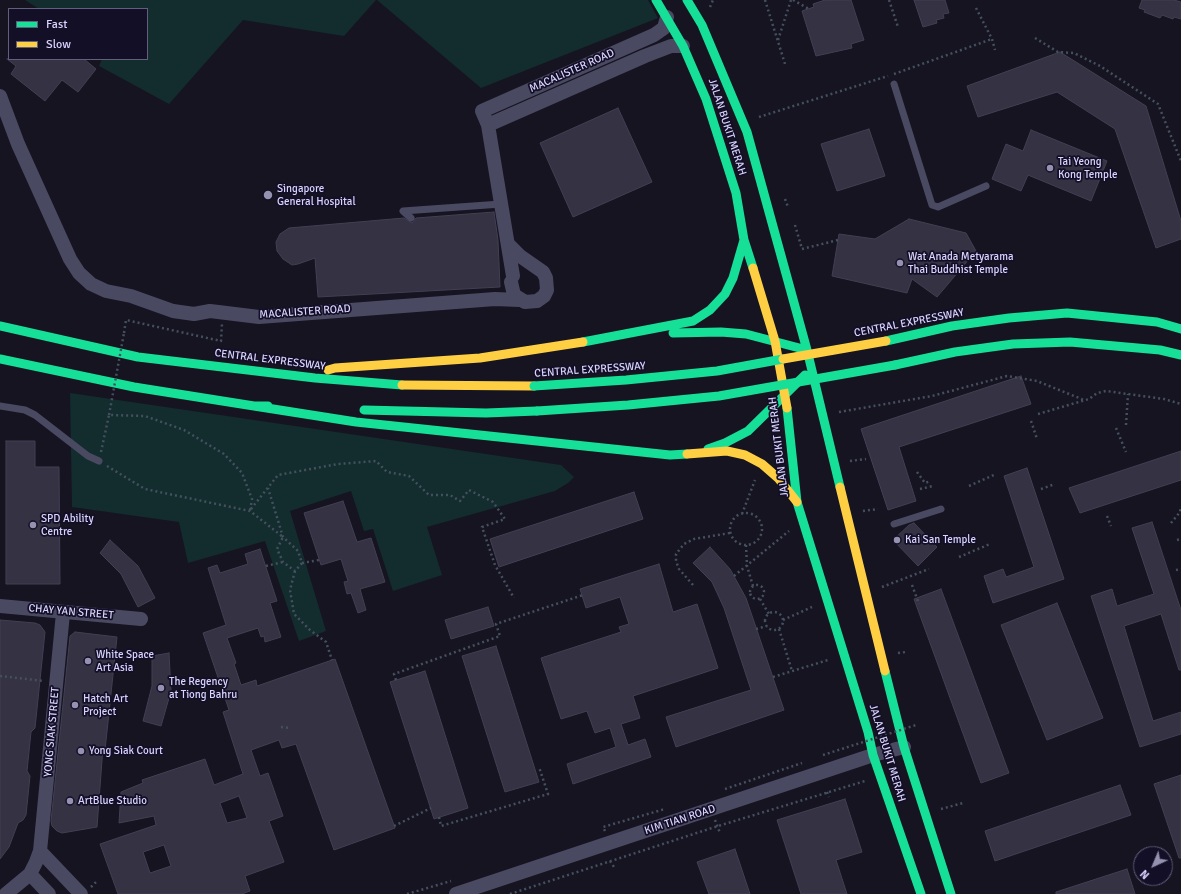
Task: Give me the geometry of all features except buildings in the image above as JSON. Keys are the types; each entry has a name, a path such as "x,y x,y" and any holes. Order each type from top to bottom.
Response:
{"main road":[{"name":"JALAN BUKIT MERAH","path":"656,0 684,46 706,99 736,193 744,240 774,341 785,394 797,502 845,655 868,732 873,755 921,894"},
{"name":"JALAN BUKIT MERAH","path":"687,0 702,25 747,132 807,350 904,747 951,894"},
{"path":"315,378 335,368 480,358 630,334 693,321 710,310 725,294 731,283 744,240"},
{"name":"CENTRAL EXPRESSWAY","path":"0,326 138,357 315,378 410,386 534,386 626,380 717,370 886,341 952,326 1009,318 1067,314 1157,322 1181,329"},
{"path":"630,334 721,332 746,334 807,350"},
{"path":"356,409 478,413 537,411 628,405 719,396 895,365 955,352 1013,344 1070,342 1160,350 1181,355"},
{"path":"0,359 134,387 356,422 670,455 727,451 745,455 762,464 778,478 797,502"},
{"path":"698,452 725,443 748,431 811,369"},
{"path":"254,406 332,408"}],"street":[{"name":"MACALISTER ROAD","path":"519,300 512,289 509,245 488,125 482,111 654,35 664,28 667,17"},
{"name":"MACALISTER ROAD","path":"488,125 645,56 671,46 684,46"},
{"name":"MACALISTER ROAD","path":"0,96 18,144 70,259 79,273 91,284 106,291 131,296 173,311 194,314 210,311 259,317 495,298 519,300 531,303 537,301 544,296 546,290 546,278 543,272 534,267 509,245"},
{"path":"495,298 505,291 512,279 522,268 534,267"},
{"name":"CHAY YAN STREET","path":"0,606 141,619"},
{"name":"YONG SIAK STREET","path":"30,874 40,851 63,612"},
{"name":"KIM TIAN ROAD","path":"456,894 873,755 904,747"},
{"path":"40,851 81,894"},
{"path":"6,894 30,874 49,894"}],"lane":[{"path":"894,84 932,205 938,206 986,186"},
{"path":"411,218 403,211 501,204"},
{"path":"0,406 25,410 35,415 88,456 99,462"},
{"path":"894,524 941,510"}],"path":[{"path":"765,0 785,64"},
{"path":"778,41 792,0 808,9"},
{"path":"889,0 898,27"},
{"path":"976,8 996,50"},
{"path":"1036,38 1058,52 1074,53 1100,66 1158,104 1181,161"},
{"path":"756,118 885,77 992,39"},
{"path":"795,225 802,249 838,240"},
{"path":"124,333 99,462 145,489 250,511 298,551 302,563"},
{"path":"834,413 919,399 1007,376 1037,381 1084,400"},
{"path":"1038,414 1084,400 1106,391 1164,399 1181,404"},
{"path":"1126,424 1128,394"},
{"path":"109,415 145,416 184,430 224,454 242,473 252,499 250,511"},
{"path":"1031,421 1037,439"},
{"path":"1116,428 1126,452"},
{"path":"852,461 866,459"},
{"path":"250,511 278,475 338,464 376,461 387,472 409,476 429,495 450,495 460,501 469,490 493,502 505,520 482,527 495,565 514,598"},
{"path":"916,472 925,483 931,481"},
{"path":"969,486 996,474"},
{"path":"1041,489 1055,484"},
{"path":"920,488 933,486"},
{"path":"268,488 283,537 277,549 283,562 295,570"},
{"path":"1171,523 1180,512 1181,507"},
{"path":"864,511 878,508"},
{"path":"749,514 755,517 761,528 761,534 752,544 746,545 739,544 730,533 732,521 736,516 749,514"},
{"path":"1107,516 1111,526"},
{"path":"734,576 803,520"},
{"path":"693,585 679,569 676,561 676,554 684,544 694,539 730,533"},
{"path":"959,556 990,544"},
{"path":"746,545 747,566 753,586 750,590 752,598 760,599 770,614"},
{"path":"319,560 302,563 295,570 290,590 294,614 310,630 326,642 332,660"},
{"path":"266,566 283,562"},
{"path":"1176,570 1181,569"},
{"path":"876,589 929,570"},
{"path":"912,585 919,604"},
{"path":"753,586 761,586 764,589 765,593 760,599"},
{"path":"396,680 394,674 500,636 496,624 582,595"},
{"path":"779,629 783,623 783,620 828,600"},
{"path":"779,629 770,629 765,621 770,614 778,613 783,620"},
{"path":"756,629 767,626"},
{"path":"779,629 792,671"},
{"path":"896,654 906,652"},
{"path":"773,677 845,655"},
{"path":"0,676 56,682"},
{"path":"823,755 916,725"},
{"path":"281,727 290,728"},
{"path":"719,791 802,763"},
{"path":"439,818 441,826 548,794 539,767"},
{"path":"510,894 862,780 869,782"},
{"path":"827,792 829,797"},
{"path":"925,814 963,803"},
{"path":"394,826 430,808"},
{"path":"607,836 603,827 668,808"},
{"path":"718,828 720,833"},
{"path":"612,863 614,867"}],"green space":[{"path":"25,0 376,0 344,36 243,20 169,104 99,66 102,60 148,60 148,8 37,8"},
{"path":"377,0 648,0 658,18 481,88"},
{"path":"70,393 561,465 574,477 568,483 555,491 427,527 442,575 393,591 373,529 364,531 351,491 290,511 326,631 299,641 265,541 188,563 179,522 72,507"}],"traffic: fast":[{"path":"656,0 683,46 706,99 736,193 744,240 753,268"},
{"path":"687,0 702,25 747,132 807,350 840,487"},
{"path":"583,342 693,321 710,310 725,294 733,278 744,240"},
{"path":"886,341 952,326 1009,318 1067,313 1157,322 1181,329"},
{"path":"0,326 138,357 315,378 402,385"},
{"path":"673,333 721,332 746,334 807,350"},
{"path":"895,365 955,352 1013,344 1070,342 1160,350 1181,355"},
{"path":"0,359 134,387 254,406 268,406"},
{"path":"534,386 626,380 717,371 783,359"},
{"path":"537,411 628,405 719,396 895,365"},
{"path":"708,449 725,443 748,431 805,375"},
{"path":"254,406 356,422 670,455 687,454"},
{"path":"787,408 797,502 868,732 873,755 921,894"},
{"path":"364,410 486,413 537,411"},
{"path":"885,671 904,747 951,894"}],"traffic: slow":[{"path":"753,268 775,341 787,408"},
{"path":"783,359 886,341"},
{"path":"328,370 335,368 480,358 583,342"},
{"path":"402,385 534,386"},
{"path":"687,454 727,451 745,455 762,464 778,478 797,502"},
{"path":"840,487 885,671"}],"place":[{"name":"Tai Yeong Kong Temple","path":"1050,168"},
{"name":"Singapore General Hospital","path":"268,195"},
{"name":"Wat Anada Metyarama Thai Buddhist Temple","path":"900,263"},
{"name":"SPD Ability Centre","path":"33,525"},
{"name":"Kai San Temple","path":"897,540"},
{"name":"White Space Art Asia","path":"88,661"},
{"name":"The Regency at Tiong Bahru","path":"161,688"},
{"name":"Hatch Art Project","path":"75,705"},
{"name":"Yong Siak Court","path":"81,751"},
{"name":"ArtBlue Studio","path":"70,801"}]}
